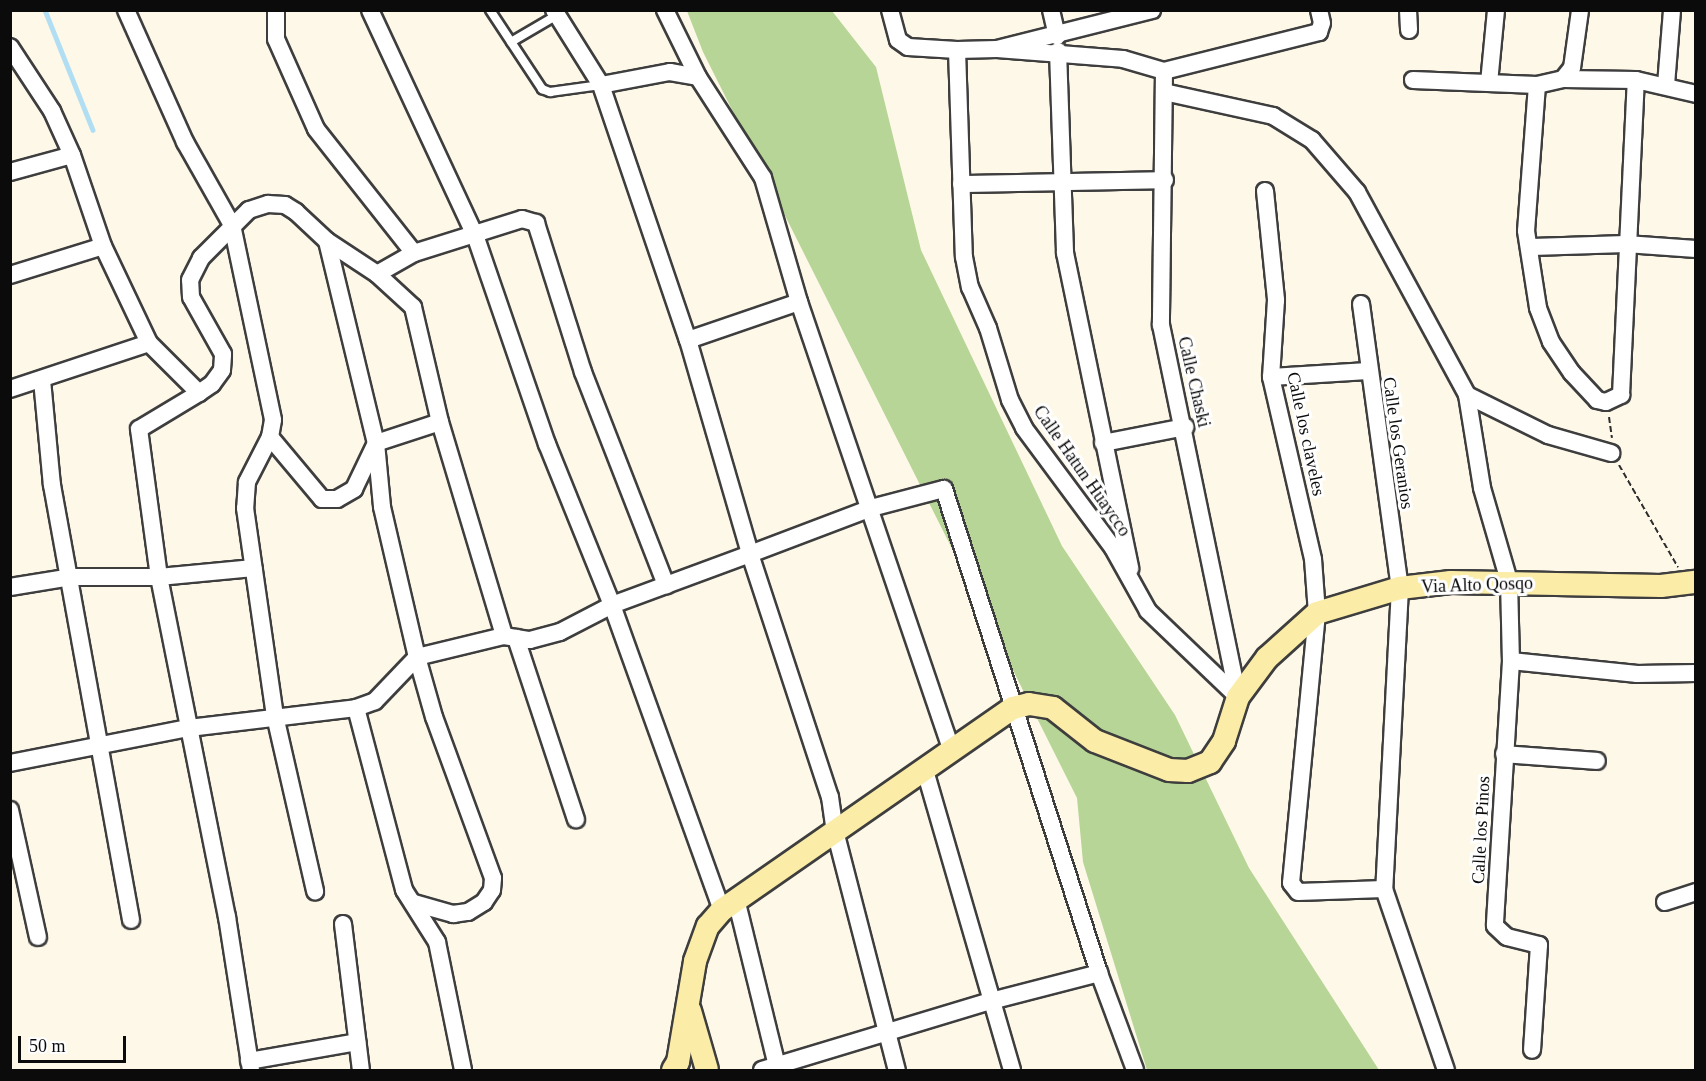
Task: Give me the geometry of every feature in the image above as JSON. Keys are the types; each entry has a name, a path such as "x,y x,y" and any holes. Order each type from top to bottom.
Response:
{"street":[{"path":"126,10 185,142 232,225 273,420 270,437 247,482 245,508 275,716 315,891"},
{"path":"276,10 276,39 316,129 414,254"},
{"path":"370,10 475,235 547,444 729,905 770,1069 991,1001 1099,973"},
{"path":"665,10 698,77 763,178 799,302 871,508 951,749"},
{"path":"891,10 898,40 908,47 957,50 1057,43 1152,10"},
{"path":"1051,10 1057,43 1065,253 1134,586"},
{"path":"1057,43 1164,71 1318,32 1322,23 1319,10"},
{"path":"1408,10 1409,30"},
{"path":"1489,83 1496,10"},
{"path":"1563,79 1572,68 1580,10"},
{"path":"1666,85 1672,10"},
{"path":"555,13 601,85 688,340 750,554 830,797 835,831 885,1033 897,1071"},
{"path":"10,47 17,70 52,111 72,155 103,246 150,343 199,393"},
{"name":"Calle Hatun Huaycco","path":"957,50 964,256 970,287 988,328 1010,400 1024,428 1113,548 1148,611 1238,697"},
{"name":"Calle Chaski","path":"1164,71 1165,180 1161,325 1185,427 1238,697"},
{"path":"601,85 670,72 698,77"},
{"path":"1413,80 1537,85 1563,79 1636,81 1666,85 1695,94"},
{"path":"1537,85 1526,197 1526,231 1532,247 1538,308 1551,342 1591,394 1606,402 1621,395 1626,244 1636,81"},
{"name":"Calle los Pinos","path":"1164,92 1273,116 1312,140 1357,192 1467,395 1482,488 1509,581 1511,661 1495,926 1507,936 1539,945 1532,1050"},
{"path":"10,172 72,155"},
{"path":"961,184 1165,180"},
{"name":"Calle los claveles","path":"1265,191 1275,300 1271,377 1312,559 1317,613 1292,887 1298,892 1384,889"},
{"path":"357,1042 250,1066 227,917 159,577 139,429 213,384 222,370 223,354 191,297 190,280 201,258 249,210 268,204 285,205 327,241 377,274 412,307 440,422 510,637 576,819"},
{"path":"377,274 414,254 522,219 536,223 583,372 666,585"},
{"path":"327,241 376,443 382,507 417,657 434,717 493,878 484,902 468,912 453,914 414,903"},
{"path":"1532,247 1626,244 1695,249"},
{"path":"10,275 103,246"},
{"path":"688,340 799,302"},
{"name":"Calle los Geranios","path":"1361,304 1368,371 1400,588 1384,889"},
{"path":"10,389 150,343"},
{"path":"1271,377 1368,371"},
{"path":"42,380 52,485 72,577 98,746 131,920"},
{"path":"1467,395 1548,435 1611,453"},
{"path":"270,437 322,499 337,499 354,489 376,443 440,422"},
{"path":"1103,443 1185,427"},
{"path":"10,763 189,728 356,708 375,701 417,657 510,637 530,640 560,632 612,605 871,508 944,489 1099,973 1135,1071"},
{"path":"10,587 72,577 159,577 254,568"},
{"name":"Via Alto Qosqo","path":"1013,708 1029,704 1053,708 1095,741 1169,770 1188,771 1210,762 1224,741 1238,697 1267,657 1317,613 1400,588 1451,582 1691,583"},
{"path":"1511,661 1637,674 1695,673"},
{"path":"356,708 404,890 437,942 463,1071"},
{"path":"673,1071 689,1007 695,962 708,926 729,905 924,767 1013,708"},
{"path":"1504,754 1597,761"},
{"path":"924,767 1012,1071"},
{"path":"10,810 38,937"},
{"path":"1384,889 1446,1071"},
{"path":"1665,902 1695,892"},
{"path":"343,924 361,1071"},
{"path":"689,1007 707,1071"}],"lane":[{"path":"490,10 546,91 601,85"},
{"path":"511,42 555,13"}],"path":[{"path":"1606,402 1611,453 1691,583"}],"green space":[{"path":"687,11 832,11 876,67 921,250 1062,546 1175,715 1249,868 1379,1070 1147,1070 1083,862 1077,798 703,52"}],"waterway":[{"path":"45,10 93,130"}]}
